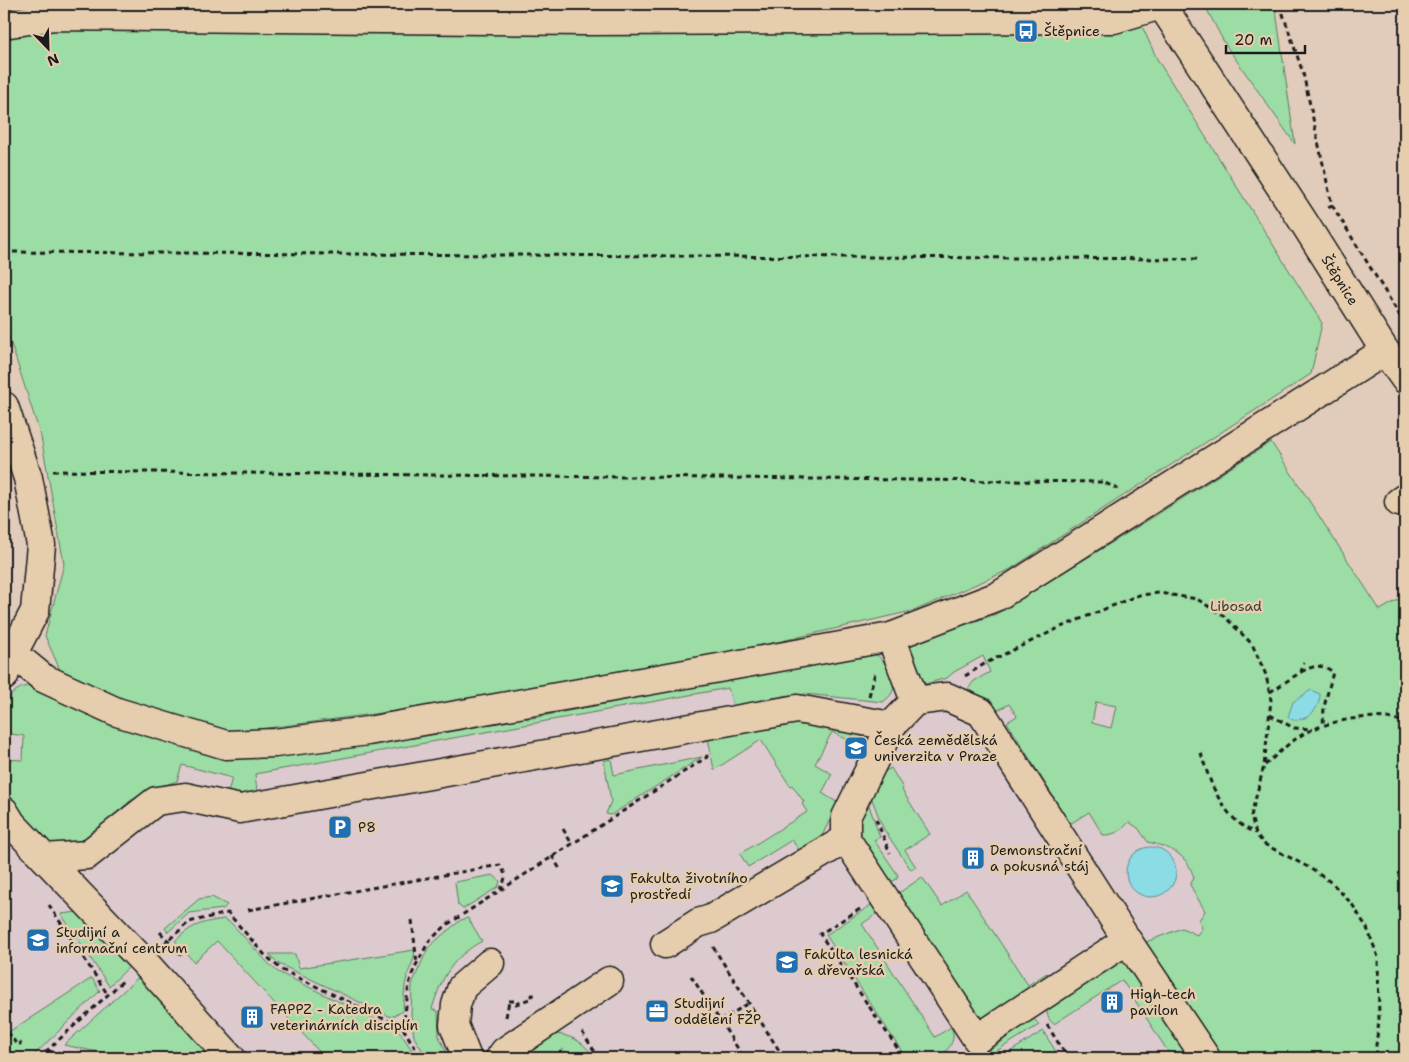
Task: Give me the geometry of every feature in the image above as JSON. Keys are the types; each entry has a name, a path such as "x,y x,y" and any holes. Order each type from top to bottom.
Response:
{"street":[{"path":"4,24 54,16 576,21 1114,19 1161,4"},
{"name":"Štěpnice","path":"1161,4 1405,379"},
{"path":"4,406 28,478 41,545 35,611 6,663 26,664 43,678 118,712 226,745 275,743 368,731 886,638 998,596 1385,351"},
{"path":"886,638 915,701"},
{"path":"1127,940 977,1039 846,839 846,817 891,726 915,701 947,697 981,712 1127,940 1206,1058"},
{"path":"45,858 87,856 156,801 184,797 240,809 797,709 891,726"},
{"path":"4,811 12,824 144,962 231,1058"},
{"path":"665,944 698,923 711,919 846,839"},
{"path":"467,1058 454,1025 456,1005 462,987 490,963"},
{"path":"502,1055 609,981"}],"path":[{"path":"1284,4 1284,14 1303,72 1332,205 1405,324"},
{"path":"1303,221 1332,205"},
{"path":"4,252 1197,259"},
{"path":"47,471 1104,482 1127,493 1136,508"},
{"path":"947,697 962,677 986,663 1061,627 1139,595 1159,593 1198,599 1224,616 1252,644 1266,675 1270,692 1270,715 1264,766 1252,816 1256,834 1264,844 1308,867 1332,883 1352,904 1367,928 1378,957 1379,1013 1376,1045 1377,1058"},
{"path":"863,721 886,638"},
{"path":"1300,672 1304,662"},
{"path":"1270,692 1300,672 1312,667 1326,666 1333,672 1324,707 1323,726"},
{"path":"1270,715 1294,728 1314,729"},
{"path":"1264,766 1287,745 1314,729 1323,726 1345,720 1371,717 1396,719 1405,722"},
{"path":"403,1028 409,984 429,941 448,924 707,757 700,727"},
{"path":"1201,754 1208,777 1227,810 1246,830 1256,834"},
{"path":"863,783 891,856"},
{"path":"564,829 572,844"},
{"path":"552,856 560,869"},
{"path":"248,910 500,865 506,873 500,890"},
{"path":"46,899 108,994"},
{"path":"867,904 820,934 904,1058"},
{"path":"39,1058 188,922 228,913 264,954 282,970 403,1028 421,1058"},
{"path":"412,920 417,965"},
{"path":"698,923 784,1058"},
{"path":"160,932 184,957"},
{"path":"691,976 744,1058"},
{"path":"1032,1002 1068,1058"},
{"path":"720,1021 749,1004"},
{"path":"8,1032 14,1041 15,1042 16,1043 16,1044 21,1043 21,1040 15,1041 15,1042 15,1044 18,1045"},
{"path":"47,1050 88,1058"},
{"path":"560,1058 564,1054"}],"shaded area":[{"name":"Česká zemědělská univerzita v Praze","path":"1271,442 1380,610 1405,596 1405,1058 4,1058 4,657 217,756 867,647 970,623 996,614"}],"green space":[{"path":"4,4 1132,4 1157,59 1322,323 1311,374 1009,570 916,610 591,685 223,734 64,679 45,636 64,564 41,437 4,322"},
{"path":"1204,4 1275,4 1295,144 1225,44"},
{"name":"Libosad","path":"1271,442 1380,610 1405,596 1405,1058 1222,1058 1146,942 1182,928 1197,935 1202,928 1199,920 1205,911 1190,885 1194,878 1183,858 1171,850 1148,842 1138,828 1129,822 1117,832 1103,835 1089,812 1070,824 1007,722 1017,716 1009,704 995,712 989,702 968,689 974,681 990,672 983,656 947,678 925,684 917,678 908,654 910,641 920,635 970,623 996,614","holes":["1096,702 1116,706 1111,728 1092,723"]},
{"path":"873,651 885,663 893,676 893,689 890,696 883,702 805,694 733,706 728,688 255,774 257,792 247,795 228,792 232,778 182,765 177,781 150,790 130,801 83,843 56,847 41,838 26,822 9,796 4,783 4,759 23,760 24,736 5,733 5,716 8,701 16,690 33,685 217,756 522,712 527,719 646,696 649,688"},
{"path":"801,722 858,731 866,744 866,749 832,732 815,764 832,774 822,793 838,803 815,850 800,852 792,840 748,867 740,854 807,812 802,804 804,802 792,785 790,786 761,740 714,770 708,738"},
{"path":"702,757 611,815 606,814 611,801 604,761 611,759 614,775"},
{"path":"891,768 903,788 902,790 930,834 905,850 916,867 911,870 883,828 868,789 875,777"},
{"path":"865,794 880,837 874,840 898,875 897,879 891,882 886,883 854,833"},
{"path":"493,875 500,881 498,887 463,909 458,905 455,882"},
{"path":"922,877 942,906 966,890 1028,985 1047,973 1053,982 990,1020 980,1019 896,895"},
{"path":"212,897 227,905 223,909 189,913 168,932 165,928 199,899"},
{"path":"877,901 878,913 862,924 935,1037 951,1027 953,1032 950,1046 934,1058 906,1058 826,935"},
{"path":"86,911 131,965 109,986 61,914"},
{"path":"468,918 482,941 463,954 444,977 432,1009 438,1011 439,1036 449,1058 427,1058 414,1037 411,1015 412,984 428,948 461,920"},
{"path":"224,919 231,923 278,972 400,1032 417,1058 325,1058 217,941 194,962 175,941 197,925"},
{"path":"414,950 406,980 403,1011 391,1017 279,964 269,954 295,954 299,968"},
{"path":"1119,962 1133,965 1201,1058 1172,1058 1122,980 1054,1024 1050,1020 1046,1005 1106,965"},
{"path":"142,974 219,1058 127,1058 64,1045"},
{"path":"92,978 100,991 31,1058 4,1058 4,1035"},
{"path":"1029,1016 1039,1025 985,1058 976,1058 1003,1041 1000,1034"},
{"path":"1043,1031 1060,1058 1000,1058"},
{"path":"557,1034 579,1042 595,1058 572,1058 563,1049 552,1058 535,1058 524,1047"}],"water":[{"path":"1311,690 1320,694 1318,705 1312,713 1298,720 1288,717 1293,702"},
{"path":"1156,847 1169,854 1175,862 1175,882 1169,890 1161,896 1146,897 1133,890 1127,882 1126,867 1133,854 1141,848"}],"place":[{"name":"Štěpnice","path":"1026,31"},
{"name":"Česká zemědělská univerzita v Praze","path":"856,748"},
{"name":"P8","path":"340,827"},
{"name":"Demonstrační a pokusná stáj","path":"973,858"},
{"name":"Fakulta životního prostředí","path":"612,886"},
{"name":"Studijní a informační centrum","path":"38,940"},
{"name":"Fakulta lesnická a dřevařská","path":"787,962"},
{"name":"High-tech pavilon","path":"1112,1002"},
{"name":"Studijní oddělení FŽP","path":"657,1011"},
{"name":"FAPPZ - Katedra veterinárních disciplín","path":"252,1017"}]}
